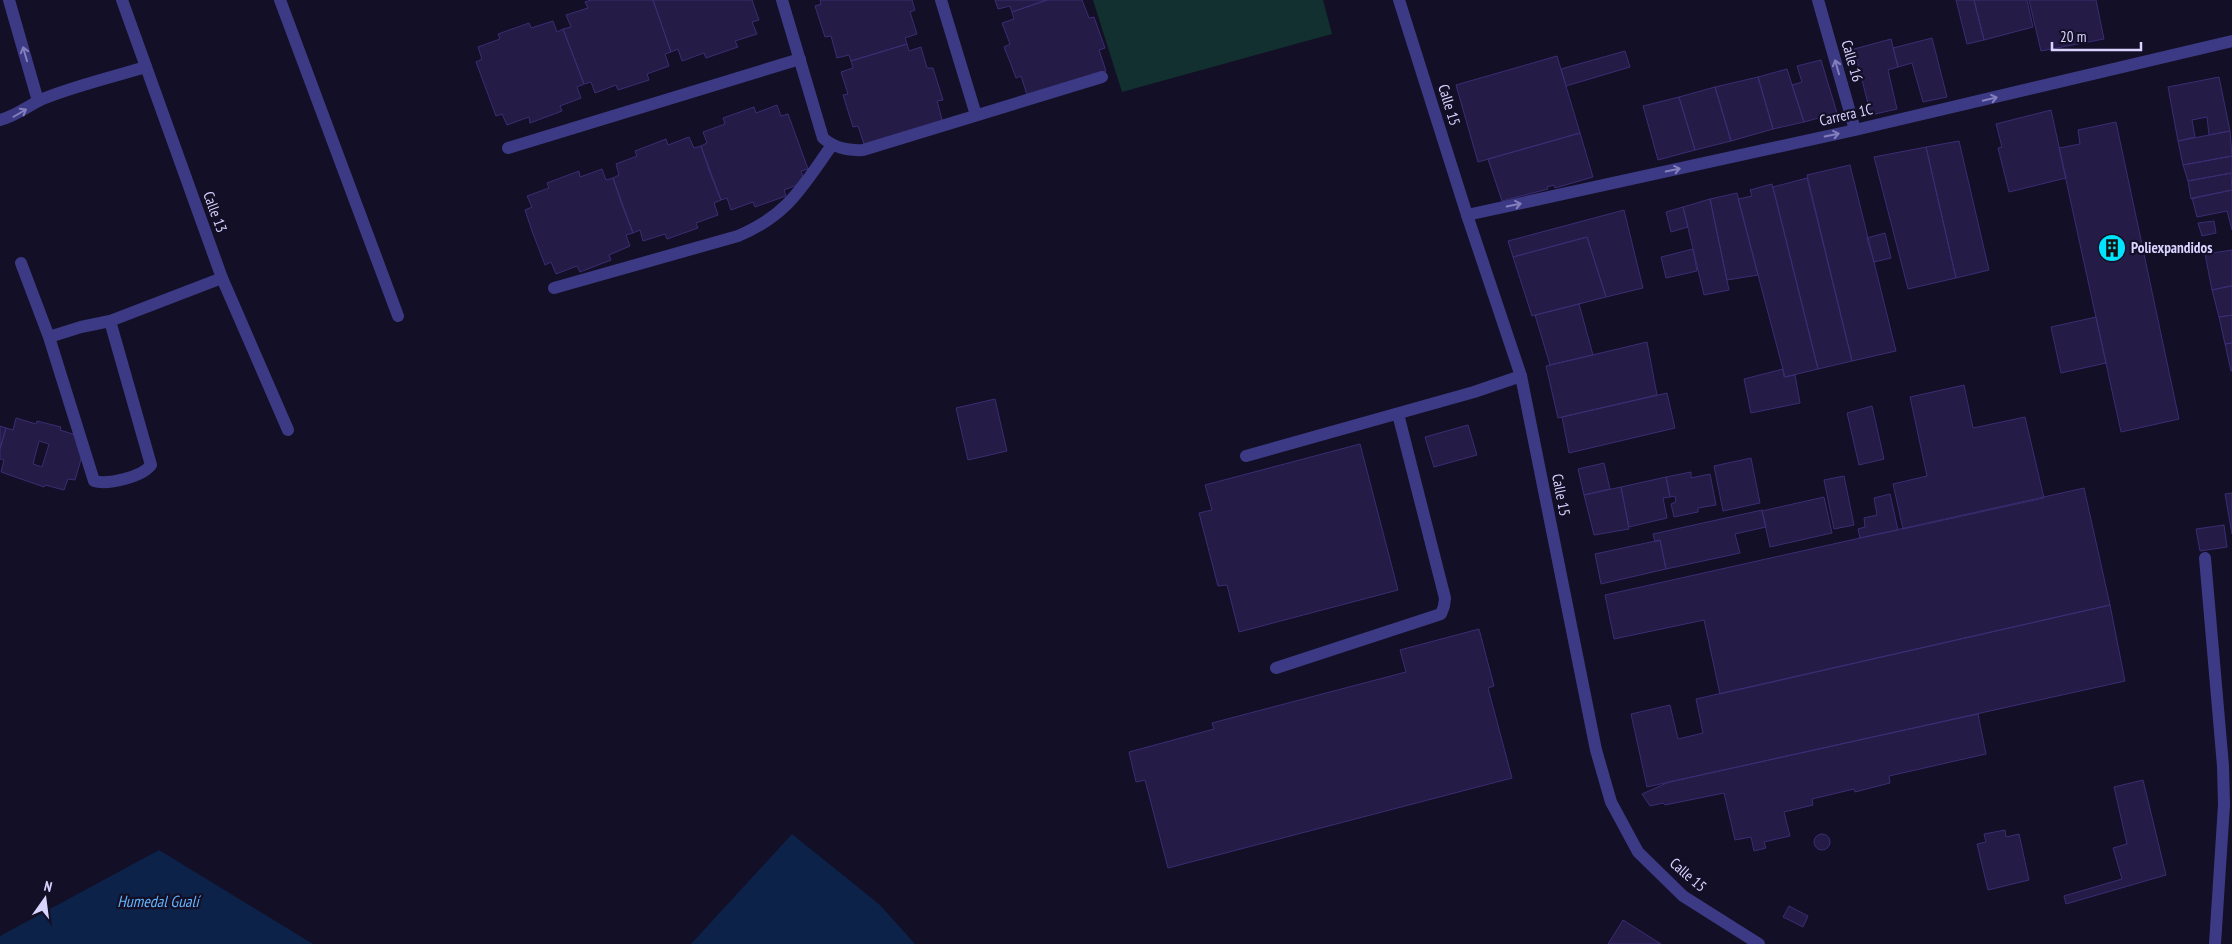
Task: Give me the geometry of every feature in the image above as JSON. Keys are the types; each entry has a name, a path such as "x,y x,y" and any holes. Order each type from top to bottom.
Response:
{"street":[{"path":"9,0 38,101"},
{"name":"Calle 13","path":"122,0 222,278 288,430"},
{"path":"280,0 398,316"},
{"path":"782,0 823,138 832,145 842,149 863,150 1102,77"},
{"path":"941,0 976,115"},
{"name":"Calle 15","path":"1399,0 1467,215 1521,376 1596,750 1611,802 1638,852 1683,896 1759,944"},
{"name":"Calle 16","path":"1818,0 1855,130"},
{"name":"Carrera 1C","path":"1467,215 1855,130 2232,42"},
{"path":"508,148 800,60"},
{"path":"0,120 15,116 38,101 68,89 146,67"},
{"path":"554,288 738,236 757,228 787,206 832,145"},
{"path":"21,263 49,337 94,481 102,483 146,471 151,465 110,321"},
{"path":"49,337 81,327 110,321 222,278"},
{"path":"1246,456 1474,392 1521,376"},
{"path":"1276,668 1440,614 1444,606 1445,598 1398,414"},
{"path":"2205,558 2223,766 2224,806 2215,944"}],"green space":[{"path":"1093,0 1323,0 1332,34 1122,92"}],"water":[{"path":"792,834 880,905 915,944 691,944"},
{"name":"Humedal Gualí","path":"159,850 313,944 0,944 0,936"}],"building":[{"path":"591,0 653,0 671,52 665,54 669,66 647,74 649,80 618,90 616,85 595,93 591,82 584,84 563,29 571,27 566,15 588,8 585,2"},
{"path":"653,0 752,0 759,20 752,22 757,34 735,41 738,47 706,58 704,53 682,61 678,49 671,52"},
{"path":"820,0 912,0 915,10 910,12 917,34 905,38 907,44 851,61 849,55 837,58 831,36 825,37 815,6 821,4"},
{"path":"995,0 1047,0 1012,12 1010,6 998,9"},
{"path":"1047,0 1082,0 1089,18 1094,17 1105,48 1099,50 1106,71 1028,98 1021,76 1016,78 1004,47 1010,44 1002,23 1014,19 1012,12"},
{"path":"1956,0 1974,0 1984,40 1967,44"},
{"path":"1974,0 2027,0 2033,27 1984,40"},
{"path":"2029,0 2096,0 2104,39 2041,51"},
{"path":"553,21 557,32 563,29 584,84 577,87 581,98 560,106 562,111 530,123 529,117 507,125 502,114 496,116 476,62 482,59 478,47 500,39 498,34 529,23 531,28"},
{"path":"1932,38 1947,97 1923,102 1912,63 1898,67 1893,48"},
{"path":"1891,39 1898,67 1888,70 1897,109 1871,115 1854,49"},
{"path":"907,44 909,51 921,47 927,68 933,68 943,100 937,101 943,123 865,147 858,126 853,127 843,95 848,94 841,72 853,68 851,61"},
{"path":"1625,51 1630,67 1566,86 1561,69"},
{"path":"1557,56 1580,133 1478,162 1456,85"},
{"path":"1821,60 1837,113 1804,122 1792,85 1802,82 1797,66"},
{"path":"1787,69 1804,122 1773,129 1758,77"},
{"path":"1758,77 1773,129 1731,141 1715,87"},
{"path":"2219,77 2230,131 2209,135 2207,117 2192,120 2195,137 2178,141 2168,87"},
{"path":"1715,87 1731,141 1695,150 1679,97"},
{"path":"1679,97 1695,150 1658,160 1643,106"},
{"path":"777,105 781,116 788,114 808,169 801,171 805,182 784,190 786,196 755,207 753,202 731,210 727,198 721,200 710,173 701,146 707,143 703,132 725,124 723,118 754,107 756,113"},
{"path":"2051,110 2066,178 2009,192 1998,148 2002,147 1996,124"},
{"name":"Poliexpandidos","path":"2116,122 2179,419 2121,432 2059,148 2080,144 2078,130"},
{"path":"2230,131 2232,156 2183,165 2178,141"},
{"path":"1580,133 1593,177 1555,188 1554,185 1547,187 1548,189 1502,201 1488,159"},
{"path":"689,137 694,148 701,146 721,200 714,203 718,215 696,223 698,228 667,239 665,234 643,241 640,230 633,233 622,205 613,178 619,175 616,164 637,156 635,151 666,139 668,145"},
{"path":"1959,141 1989,270 1956,278 1926,147"},
{"path":"1926,147 1956,278 1908,289 1874,157"},
{"path":"2232,156 2232,173 2188,181 2183,165"},
{"path":"1850,165 1896,351 1852,361 1807,175"},
{"path":"602,169 606,180 613,178 633,233 626,235 630,246 609,255 611,260 580,272 577,266 556,274 551,262 545,265 532,231 525,210 532,207 527,196 549,188 547,183 579,171 580,177"},
{"path":"2231,173 2232,190 2191,199 2188,181"},
{"path":"1807,178 1852,361 1818,369 1773,187"},
{"path":"1772,184 1818,369 1785,377 1738,199 1752,196 1750,190"},
{"path":"2232,190 2232,230 2227,211 2197,217 2192,198"},
{"path":"1737,193 1758,275 1727,280 1710,199"},
{"path":"1710,199 1729,290 1704,295 1683,207"},
{"path":"1683,207 1688,227 1671,232 1666,212"},
{"path":"1624,210 1643,288 1606,297 1587,237 1513,257 1508,241"},
{"path":"2214,221 2216,233 2202,236 2198,223"},
{"path":"1885,233 1891,258 1874,262 1867,238"},
{"path":"1587,237 1606,297 1532,316 1513,257"},
{"path":"1693,249 1697,271 1666,278 1661,257"},
{"path":"2232,250 2232,286 2212,290 2205,254"},
{"path":"2232,286 2232,315 2219,317 2212,290"},
{"path":"1579,304 1593,355 1550,365 1535,315"},
{"path":"2232,315 2232,343 2225,344 2219,317"},
{"path":"2096,317 2106,363 2061,373 2051,327"},
{"path":"1647,342 1657,395 1558,418 1546,366"},
{"path":"2232,343 2232,371 2231,371 2225,344"},
{"path":"1783,369 1784,377 1795,375 1800,403 1751,413 1744,379"},
{"path":"1964,385 1973,428 2025,417 2044,498 1903,529 1893,484 1927,476 1910,397"},
{"path":"1667,393 1675,428 1569,453 1562,417"},
{"path":"995,399 1007,451 968,460 956,408"},
{"path":"1872,406 1884,459 1859,465 1847,413"},
{"path":"16,418 36,424 37,421 61,427 60,430 79,436 77,447 84,449 75,480 68,479 64,490 45,485 44,487 1,472 4,460 0,459 0,449 6,428 13,430","holes":["39,441 49,444 42,467 33,464"]},
{"path":"1468,425 1477,455 1434,467 1425,437"},
{"path":"0,426 6,428 0,449"},
{"path":"1360,444 1398,590 1239,632 1227,585 1218,586 1199,513 1212,510 1205,485"},
{"path":"1751,458 1760,503 1723,511 1714,466"},
{"path":"1604,463 1610,489 1584,495 1578,469"},
{"path":"1691,472 1691,478 1710,474 1716,505 1698,508 1698,512 1674,517 1671,504 1676,502 1675,496 1670,497 1666,477"},
{"path":"1844,476 1854,525 1834,529 1824,480"},
{"path":"1666,477 1670,497 1663,498 1667,518 1629,527 1621,487"},
{"path":"1621,487 1629,529 1594,535 1584,495"},
{"path":"2084,488 2110,605 1720,694 1704,620 1614,639 1605,595"},
{"path":"2232,493 2232,534 2225,494"},
{"path":"1890,494 1898,530 1860,538 1858,529 1865,527 1864,518 1877,515 1874,498"},
{"path":"1824,497 1832,533 1770,547 1762,511"},
{"path":"1762,510 1766,527 1735,534 1740,553 1666,569 1660,540 1655,542 1653,534"},
{"path":"2224,525 2227,547 2200,551 2196,529"},
{"path":"1660,540 1666,569 1601,584 1595,554"},
{"path":"2110,605 2125,681 1647,787 1631,714 1670,705 1678,739 1703,733 1696,699"},
{"path":"1479,629 1494,686 1488,688 1512,778 1168,868 1145,780 1136,782 1129,752 1214,729 1212,723 1406,672 1400,650"},
{"path":"1978,714 1986,754 1889,776 1890,783 1855,792 1854,789 1812,799 1813,805 1784,812 1790,836 1764,842 1766,848 1754,851 1751,837 1735,840 1724,793 1665,805 1663,803 1650,806 1642,794 1669,782"},
{"path":"2143,780 2166,875 2066,904 2064,896 2122,879 2113,848 2127,844 2114,787"},
{"path":"2005,830 2006,837 2019,834 2029,880 1988,890 1977,844 1986,842 1984,834"},
{"path":"1822,834 1828,836 1830,842 1828,848 1822,850 1816,848 1814,842 1816,836"},
{"path":"1789,906 1808,916 1803,927 1783,917"},
{"path":"1623,920 1661,944 1608,944"}],"place":[{"name":"Poliexpandidos","path":"2112,248"}]}
